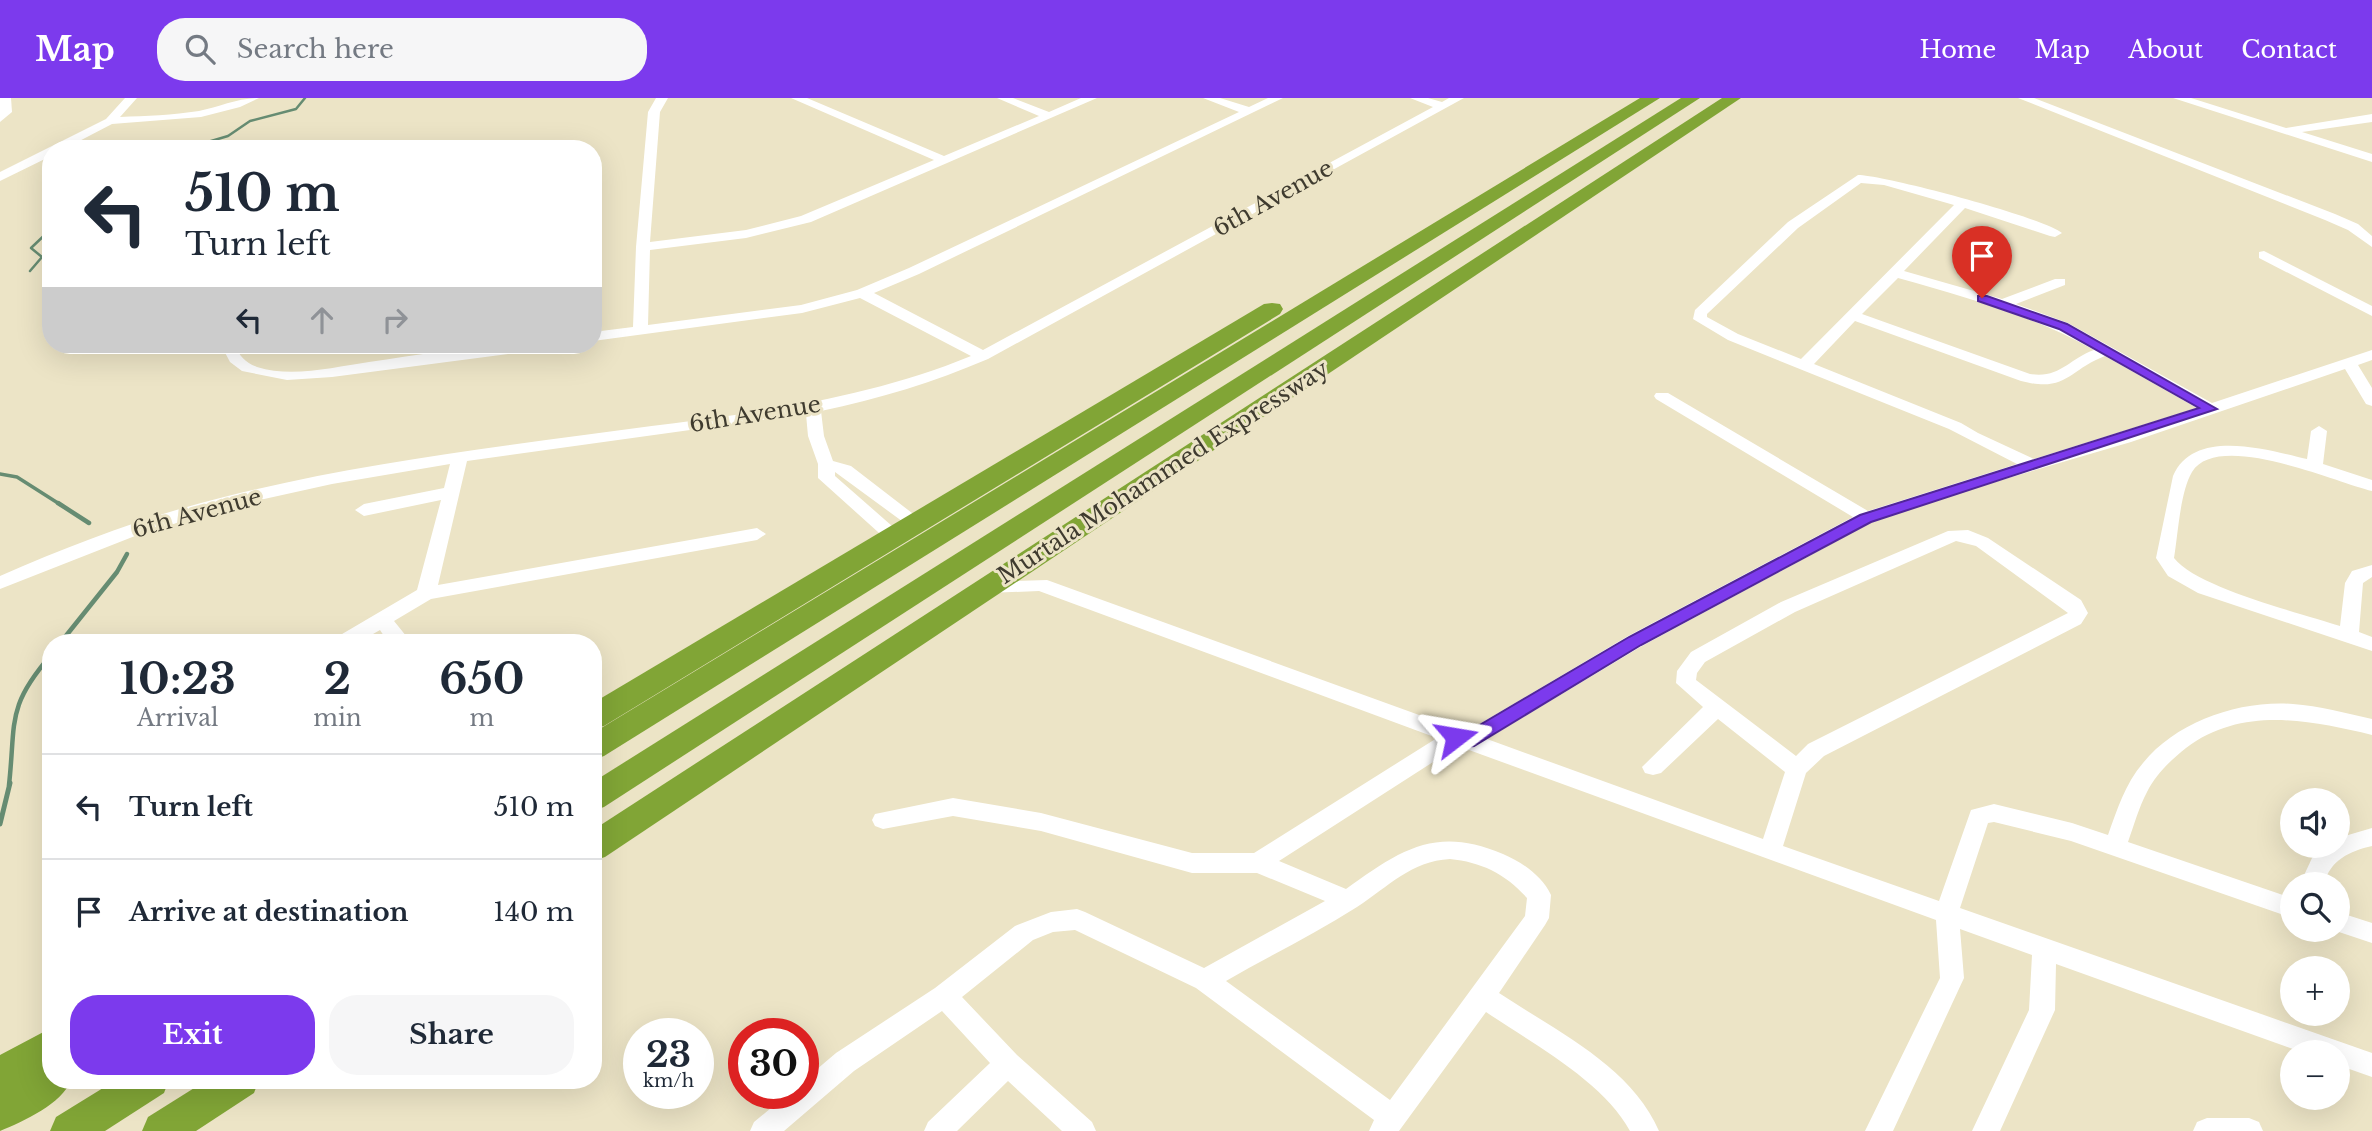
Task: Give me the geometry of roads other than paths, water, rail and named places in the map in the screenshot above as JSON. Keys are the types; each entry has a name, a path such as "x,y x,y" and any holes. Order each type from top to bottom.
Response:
{"highway":[{"path":"602,713 1622,98"},
{"path":"602,742 1652,98"},
{"name":"Murtala Mohammed Expressway","path":"602,791 1692,98"},
{"name":"Murtala Mohammed Expressway","path":"602,841 1732,98"},
{"path":"1410,310 1448,275 1510,228 1532,200"},
{"path":"1390,237 1472,208"},
{"path":"0,1076 42,1050"},
{"path":"0,1112 42,1086"},
{"path":"70,1131 136,1089"},
{"path":"162,1131 226,1089"}],"street":[{"path":"0,118 6,112 5,98"},
{"path":"73,140 110,121 131,98"},
{"path":"110,121 190,117 218,111 253,98"},
{"path":"640,331 643,247 654,112 662,98"},
{"path":"797,98 946,161"},
{"path":"1003,98 1050,116"},
{"path":"643,247 746,234 806,219 1091,98"},
{"path":"1209,98 1249,111"},
{"path":"602,336 802,309 862,293 926,266 1277,98"},
{"path":"1416,98 1442,107"},
{"name":"6th Avenue","path":"0,583 121,534 202,509 306,485 460,457 813,407 902,389 946,374 984,356 1458,98"},
{"path":"2024,98 2353,227 2372,243"},
{"path":"2179,98 2372,158"},
{"path":"2281,131 2372,118"},
{"path":"0,177 42,156"},
{"path":"2032,465 1972,437 1955,426 1709,326 1700,319 1700,313 1793,225 1858,178 1870,178 2025,220 2055,233"},
{"path":"1804,365 1963,203"},
{"path":"2353,227 2372,222"},
{"path":"2264,255 2372,312"},
{"path":"1894,272 2003,304 2063,326 2210,409"},
{"path":"2003,304 2060,282"},
{"path":"862,293 984,356"},
{"path":"1852,315 2044,382 2056,379 2088,357 2107,350"},
{"path":"231,354 239,364 258,372 284,375 348,370 438,354"},
{"path":"1258,863 1462,739 1635,641 1866,518 2372,355"},
{"path":"2349,363 2372,401"},
{"path":"1662,396 1849,505 1866,518"},
{"path":"813,407 816,436 826,464 827,478 894,537"},
{"path":"2314,468 2319,431"},
{"path":"2372,486 2253,453 2220,451 2200,455 2185,469 2165,558 2175,572 2205,587 2372,644"},
{"path":"426,593 460,457"},
{"path":"826,464 845,470 916,523"},
{"path":"364,510 451,492"},
{"path":"358,634 426,593 757,534"},
{"path":"1770,851 1797,768 1816,750 2074,619 2078,613 2074,605 1982,542 1968,536 1954,535 1787,607 1698,657 1687,671 1686,683 1797,768"},
{"path":"1034,556 1040,585"},
{"path":"2349,636 2354,583 2359,575 2372,571"},
{"path":"987,587 1040,585 1770,851 2304,1040"},
{"path":"383,619 392,634"},
{"path":"1653,767 1717,707"},
{"path":"2115,847 2138,786 2160,757 2194,733 2238,716 2291,712 2372,727"},
{"path":"883,820 953,807 1041,822 1192,863 1258,863 1348,900"},
{"path":"1879,1131 1952,978 1947,913 1979,816 1994,813 2072,832 2280,904"},
{"path":"2315,872 2327,855 2352,840 2372,837"},
{"path":"764,1131 845,1062 944,996 1024,933 1051,922 1077,919 1205,980 1388,1125 1537,918 1539,895 1527,878 1471,852 1443,850 1417,855 1348,900 1205,980"},
{"path":"2350,926 2372,933"},
{"path":"1986,1131 2042,1010 2045,947"},
{"path":"944,996 1008,1064 1082,1131"},
{"path":"1483,996 1608,1081 1630,1104 1645,1131"},
{"path":"2350,1057 2372,1065"},
{"path":"938,1131 1008,1064"},
{"path":"2207,1131 2249,1131"}],"waterway":[{"path":"214,140 228,136 250,121 296,109 305,98"},
{"path":"42,238 31,248 42,257"},
{"path":"30,271 42,257"},
{"path":"0,474 17,477 61,505"},
{"path":"58,503 89,523"},
{"path":"67,634 117,572 127,554"},
{"path":"9,785 16,716 26,688 42,667"},
{"path":"0,824 10,783"}]}
